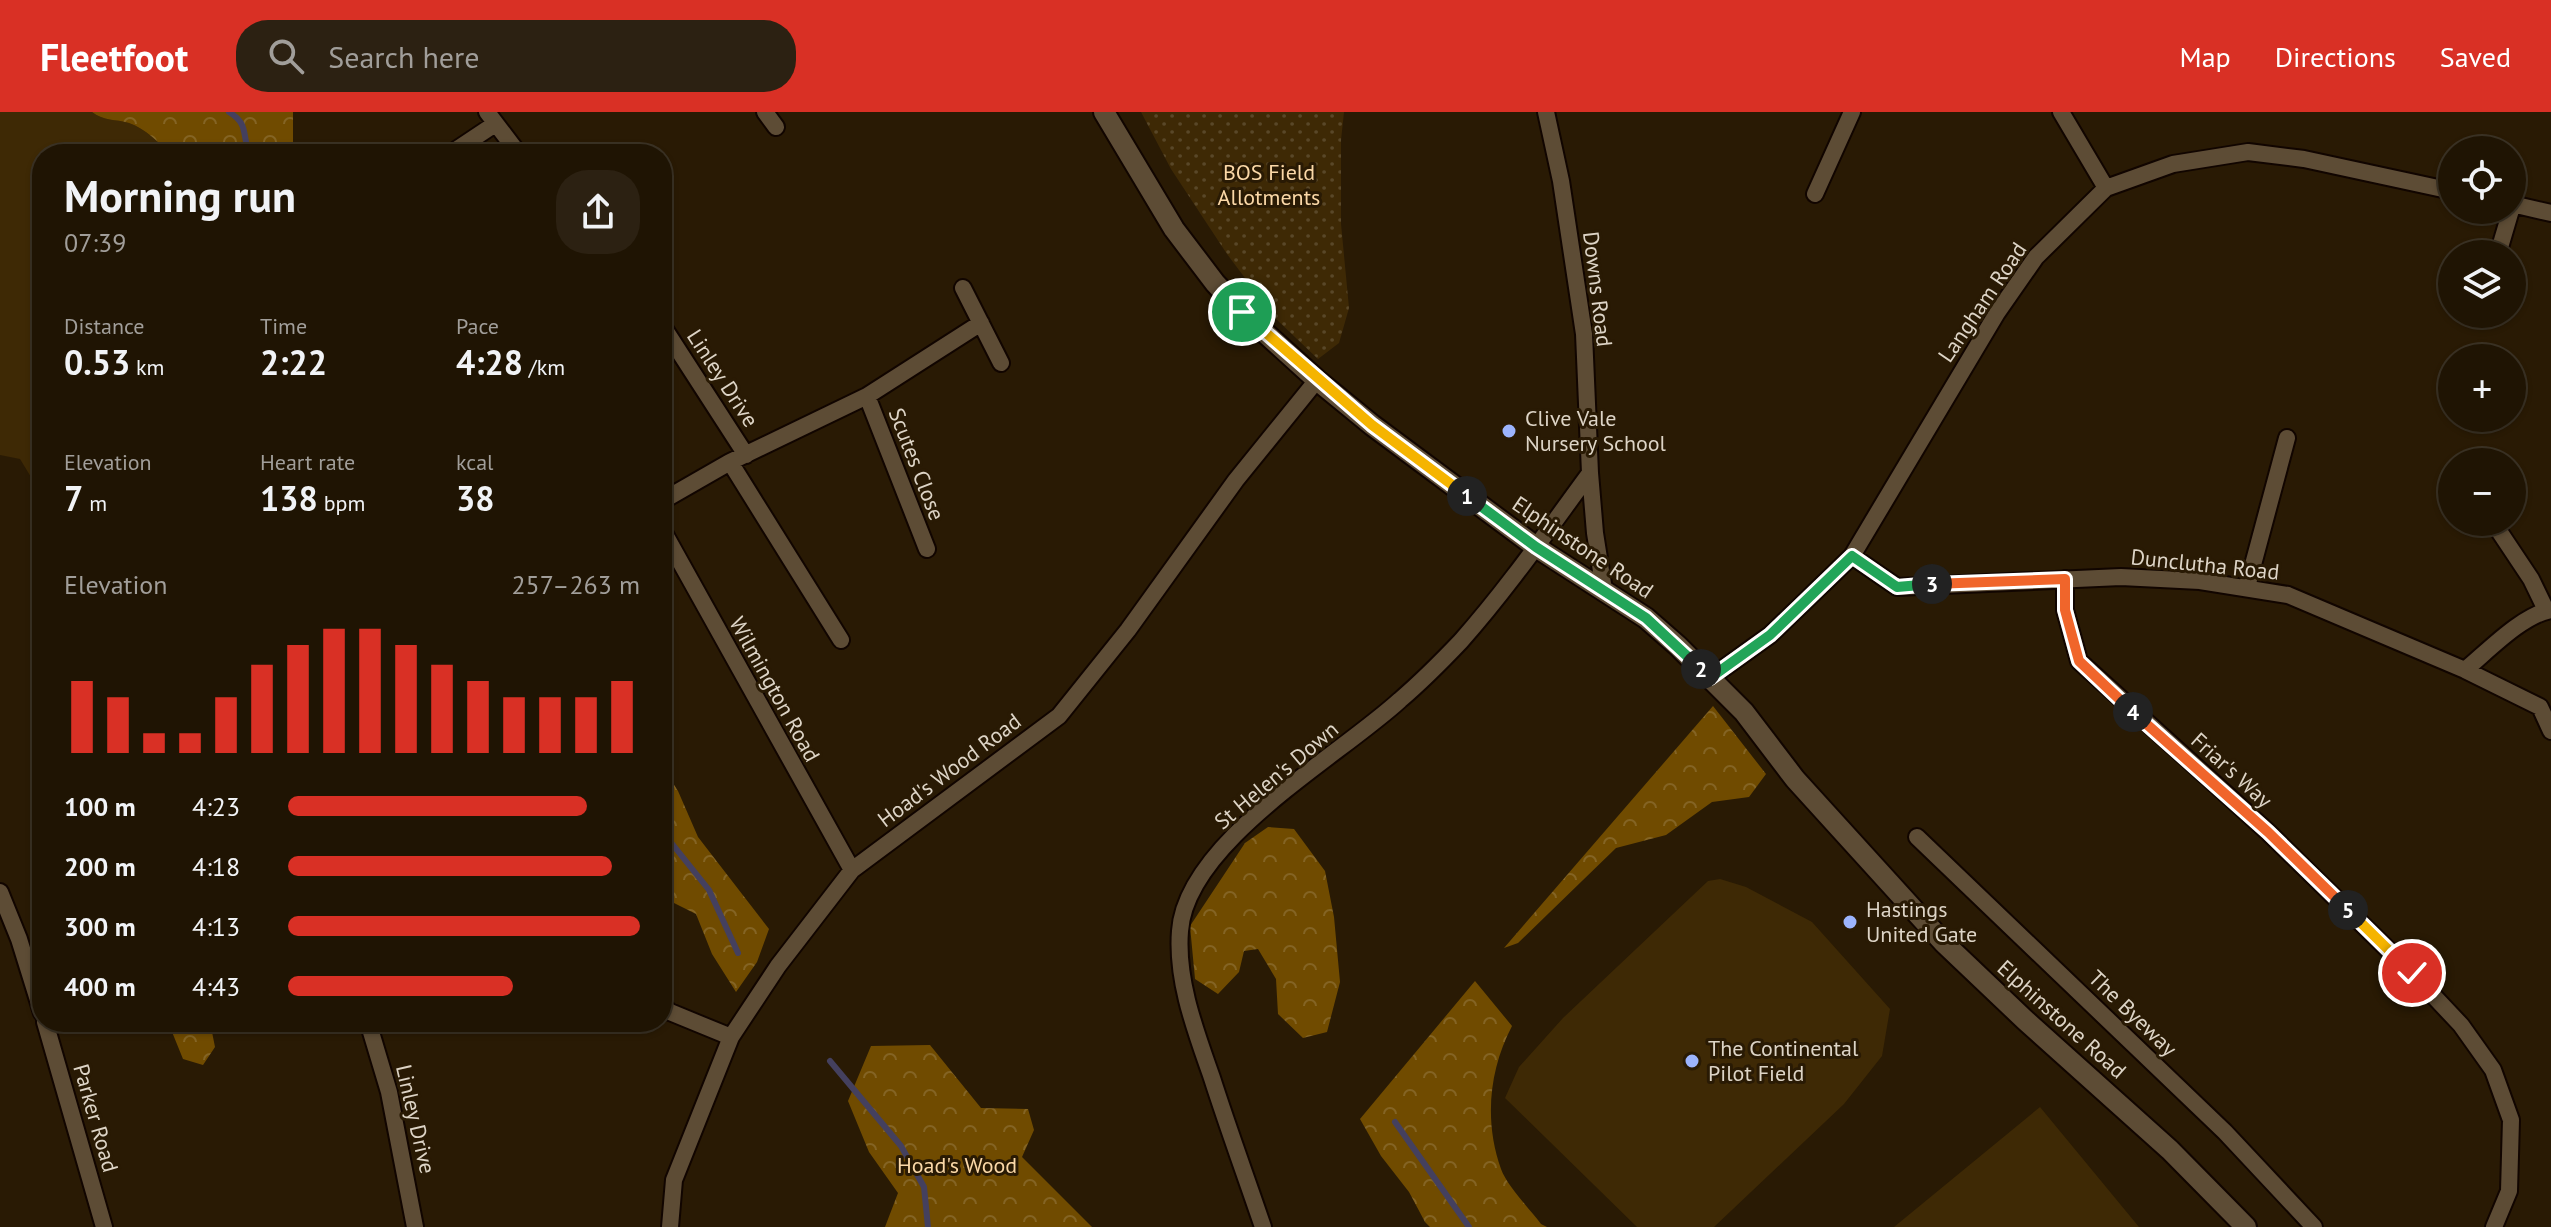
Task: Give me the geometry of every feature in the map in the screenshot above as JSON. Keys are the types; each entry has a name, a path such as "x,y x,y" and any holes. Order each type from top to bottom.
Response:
{"street":[{"path":"765,112 776,127"},
{"name":"Elphinstone Road","path":"1104,112 1174,229 1215,283 1252,321 1372,425 1536,547 1646,618 1744,712 1795,779 1944,943 2170,1150 2246,1227"},
{"name":"Downs Road","path":"1546,112 1561,181 1584,334 1590,473 1604,590"},
{"path":"1815,194 1852,112"},
{"path":"2061,112 2106,188"},
{"path":"461,144 491,118 511,144"},
{"name":"Langham Road","path":"1710,678 1770,635 1852,556 2020,279 2036,257 2106,188 2173,164 2248,152 2304,159 2438,188"},
{"path":"2526,209 2551,213"},
{"path":"963,288 1001,363"},
{"name":"Scutes Close","path":"746,455 810,421 867,396 981,323"},
{"name":"Linley Drive","path":"672,340 746,455 672,495"},
{"name":"Hoad's Wood Road","path":"670,1227 674,1180 731,1037 778,966 852,870 1059,716 1128,630 1236,480 1317,380"},
{"name":"Scutes Close","path":"867,396 927,549"},
{"path":"2247,587 2287,438"},
{"path":"730,462 841,640"},
{"path":"1536,547 1590,473"},
{"path":"2465,670 2504,637 2548,610 2502,536"},
{"name":"Wilmington Road","path":"672,547 852,870"},
{"name":"St Helen's Down","path":"1263,1227 1197,1034 1183,982 1179,931 1188,895 1211,861 1246,825 1400,701 1460,642 1536,547"},
{"name":"Dunclutha Road","path":"1852,556 1897,587 2121,577 2247,587 2288,595 2465,670 2540,707 2551,731"},
{"name":"Friar's Way","path":"2065,579 2065,610 2079,661 2268,832 2412,973 2461,1025 2493,1070 2511,1120 2509,1191 2494,1227"},
{"name":"The Byeway","path":"1917,837 2225,1132 2314,1227"},
{"path":"0,892 32,981"},
{"path":"672,1013 731,1037"},
{"name":"Parker Road","path":"48,1032 104,1227"},
{"name":"Linley Drive","path":"371,1032 389,1092 415,1227"}],"green space":[{"path":"0,112 92,112 135,126 159,144 32,144 32,479 20,459 0,455"},
{"path":"92,112 293,112 294,144 159,144 135,126"},
{"name":"BOS Field Allotments","path":"1141,112 1344,112 1341,224 1349,308 1339,343 1318,359 1275,318 1227,254 1171,169"},
{"path":"1713,706 1766,774 1749,797 1712,802 1666,835 1616,848 1518,943 1504,948"},
{"path":"672,782 698,837 769,929 757,962 736,992 712,954 696,914 672,902"},
{"path":"1268,827 1294,829 1325,871 1334,917 1340,982 1327,1032 1303,1038 1278,1014 1276,979 1258,949 1244,951 1239,972 1218,994 1195,979 1190,926 1245,843"},
{"name":"The Continental Pilot Field","path":"1720,879 1746,887 1812,922 1890,1009 1882,1056 1844,1104 1714,1227 1637,1227 1505,1098 1519,1067 1563,1018 1708,881"},
{"path":"1475,981 1512,1026 1498,1060 1492,1096 1492,1133 1501,1169 1508,1183 1541,1224 1547,1227 1430,1227 1409,1192 1381,1156 1360,1119"},
{"path":"172,1032 212,1032 215,1047 203,1065 183,1059"},
{"name":"Hoad's Wood","path":"930,1045 981,1108 1028,1109 1034,1130 1022,1157 1092,1227 885,1227 898,1193 869,1152 848,1101 871,1046"},
{"path":"2040,1107 2139,1227 1894,1227"}],"waterway":[{"path":"229,112 240,121 246,144"},
{"path":"672,844 709,890 738,953"},
{"path":"830,1061 901,1146 924,1187 928,1227"},
{"path":"1395,1122 1469,1227"}],"place":[{"name":"Clive Vale Nursery School","path":"1509,431"},
{"name":"Hastings United Gate","path":"1850,922"},
{"name":"The Continental Pilot Field","path":"1692,1061"}],"route":[{"path":"1242,312 1372,425 1536,547 1646,618 1710,678 1770,635 1852,556 1897,587 2065,579 2065,610 2079,661 2268,832 2412,973"}]}
